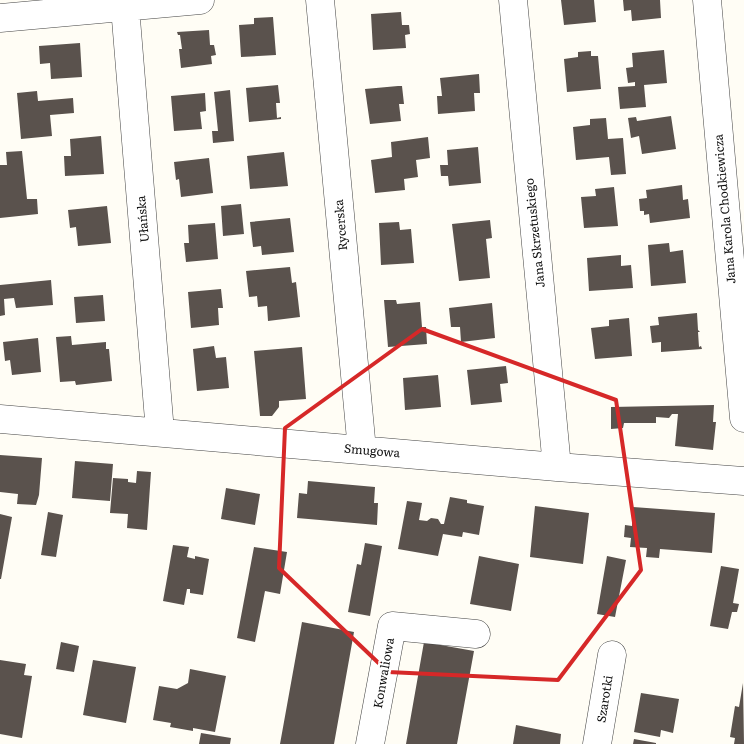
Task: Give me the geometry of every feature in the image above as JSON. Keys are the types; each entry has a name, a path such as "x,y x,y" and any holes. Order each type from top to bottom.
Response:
{"street":[{"path":"0,18 200,0"},
{"name":"Rycerska","path":"320,0 362,450"},
{"name":"Jana Skrzetuskiego","path":"513,0 557,467"},
{"name":"Jana Karola Chodkiewicza","path":"706,0 744,418"},
{"name":"Ułańska","path":"124,7 160,432"},
{"name":"Smugowa","path":"0,419 744,482"},
{"name":"Konwaliowa","path":"370,744 392,626 476,634"},
{"name":"Szarotki","path":"597,744 612,655"}],"highlighted area":[{"path":"422,329 616,400 641,570 558,680 388,672 279,568 285,428"}],"building":[{"path":"561,0 594,0 596,22 564,25"},
{"path":"623,0 660,0 661,18 632,21 631,10 624,11"},
{"path":"401,12 402,25 409,25 410,34 405,35 406,48 373,50 371,14"},
{"path":"273,17 276,55 241,57 239,25 254,24 254,18"},
{"path":"209,30 210,45 214,45 216,55 211,56 212,64 181,68 179,49 182,49 180,35 177,32"},
{"path":"80,43 82,77 51,79 50,63 40,64 39,46"},
{"path":"664,50 667,83 644,85 646,107 620,109 618,87 635,86 635,82 628,83 626,68 633,67 632,53"},
{"path":"591,51 591,56 598,56 601,89 567,92 564,59 578,57 578,52"},
{"path":"479,74 480,93 474,93 475,111 438,114 437,96 442,96 440,78"},
{"path":"278,85 280,103 276,103 277,118 281,117 281,119 249,122 246,88"},
{"path":"402,86 404,104 399,104 401,121 370,124 365,89"},
{"path":"230,90 234,141 213,143 212,131 218,131 214,92"},
{"path":"37,91 38,101 73,98 74,113 50,115 52,136 21,139 17,93"},
{"path":"205,93 206,111 200,112 202,129 174,131 171,96"},
{"path":"671,116 676,149 642,154 639,136 631,138 628,118 636,117 637,121"},
{"path":"606,118 608,139 623,138 626,174 611,175 609,157 576,160 573,127 590,125 590,119"},
{"path":"101,136 104,174 65,176 64,156 71,156 70,139"},
{"path":"428,137 430,158 416,160 418,177 404,179 405,190 375,193 371,160 392,157 391,142"},
{"path":"478,147 481,183 449,186 448,176 441,176 440,165 448,165 447,150"},
{"path":"22,151 27,199 37,199 38,214 0,218 0,165 7,165 6,152"},
{"path":"284,152 288,186 250,189 247,156"},
{"path":"209,158 213,193 181,197 179,179 176,180 174,162"},
{"path":"682,185 683,200 688,199 690,218 650,223 649,214 644,215 644,211 640,211 639,199 647,198 646,190"},
{"path":"614,187 618,226 584,228 581,197 596,196 595,189"},
{"path":"241,204 244,234 223,236 221,206"},
{"path":"107,206 111,243 78,246 76,227 70,228 68,210"},
{"path":"290,218 294,252 262,255 261,246 253,247 250,222"},
{"path":"490,220 492,238 486,239 490,278 459,281 452,224"},
{"path":"399,222 400,230 411,229 414,263 381,265 379,223"},
{"path":"215,223 218,259 186,262 184,243 189,243 188,225"},
{"path":"669,243 670,252 683,250 686,283 651,286 648,245"},
{"path":"621,255 621,266 631,265 633,288 589,291 587,258"},
{"path":"290,267 292,283 296,282 300,317 268,321 267,306 258,307 257,296 249,297 246,271"},
{"path":"51,280 53,305 16,308 14,298 4,299 5,315 0,316 0,285"},
{"path":"221,289 223,308 218,308 219,325 191,328 188,292"},
{"path":"103,295 105,321 76,323 74,297"},
{"path":"384,300 396,300 397,304 420,302 422,327 426,327 427,344 388,347"},
{"path":"492,303 495,338 461,342 460,327 451,327 449,308"},
{"path":"697,313 698,330 700,332 698,332 699,347 701,346 702,349 661,352 661,342 652,343 650,326 659,325 658,317"},
{"path":"629,318 632,356 595,359 591,328 609,326 609,320"},
{"path":"71,336 72,345 106,342 106,349 109,349 112,381 76,385 75,381 60,382 56,337"},
{"path":"38,338 41,372 12,375 10,360 5,361 3,342"},
{"path":"214,346 216,358 226,357 229,388 197,391 193,349"},
{"path":"302,347 306,399 279,401 279,407 272,416 260,416 254,351"},
{"path":"506,366 508,383 500,384 502,402 471,405 467,370"},
{"path":"438,375 441,407 405,410 403,378"},
{"path":"714,405 713,422 716,422 713,450 675,446 678,414 672,414 669,418 656,417 656,423 624,423 623,428 611,429 611,407"},
{"path":"0,455 42,458 39,495 36,505 17,504 18,494 0,492"},
{"path":"75,461 113,464 110,501 72,498"},
{"path":"137,471 151,472 147,530 127,528 128,514 110,513 113,478 128,479 128,482 136,483"},
{"path":"308,481 375,487 374,503 378,503 377,525 297,518 299,493 307,494"},
{"path":"226,488 260,494 255,525 221,519"},
{"path":"450,497 484,506 479,535 463,532 462,537 443,534 438,556 398,549 407,501 422,503 419,520 438,519 441,524 444,524"},
{"path":"535,506 589,513 583,564 530,557"},
{"path":"633,507 715,513 712,553 660,549 659,558 646,557 647,548 630,547 631,538 624,537 625,525 632,526"},
{"path":"48,512 63,515 56,557 41,555"},
{"path":"0,514 12,517 1,579 0,579"},
{"path":"365,543 382,546 370,616 348,612 357,564 361,565"},
{"path":"173,545 189,547 187,557 195,559 195,556 209,559 203,595 190,593 190,589 187,589 184,605 163,601"},
{"path":"254,547 287,552 280,594 265,591 255,642 237,638"},
{"path":"479,556 519,564 511,611 470,604"},
{"path":"607,556 626,560 615,617 597,614"},
{"path":"721,566 739,569 733,603 739,604 737,612 732,612 728,629 710,626"},
{"path":"302,622 354,632 334,744 280,744"},
{"path":"61,642 79,646 74,672 56,669"},
{"path":"424,642 474,651 457,744 406,744"},
{"path":"0,660 26,664 24,675 32,676 22,738 0,734"},
{"path":"93,660 136,667 126,723 83,715"},
{"path":"190,669 226,676 215,732 193,728 193,731 170,727 171,723 153,720 159,686 177,689 188,683"},
{"path":"743,683 744,744 734,744 735,738 730,737 735,706 739,707"},
{"path":"641,693 679,699 673,733 661,730 660,737 634,732"},
{"path":"516,725 561,734 560,744 513,744"},
{"path":"201,733 231,738 230,744 199,744"},
{"path":"634,739 656,743 656,744 633,744"}]}
